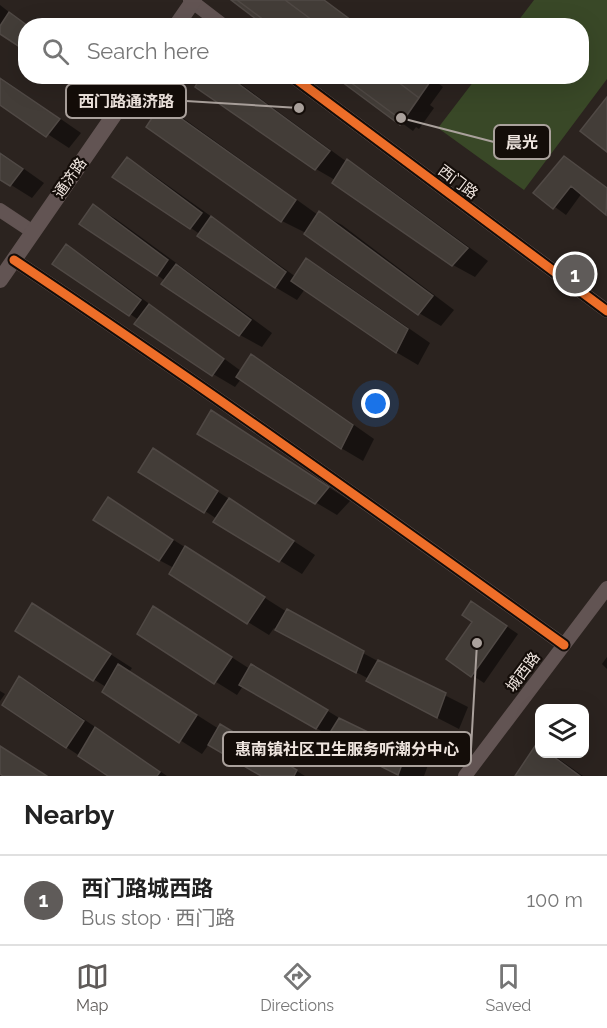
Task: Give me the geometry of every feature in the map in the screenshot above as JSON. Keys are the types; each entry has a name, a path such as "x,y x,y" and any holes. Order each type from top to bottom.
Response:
{"street":[{"path":"181,18 192,1 214,18"},
{"name":"通济路","path":"0,280 135,84"},
{"name":"西门路","path":"303,84 607,311"},
{"path":"0,210 33,232"},
{"path":"14,260 148,349 564,645"},
{"name":"城西路","path":"465,776 607,588"}],"green space":[{"path":"534,0 607,0 607,79 524,190 438,128 472,84 589,84 589,18 520,18"}],"building":[{"path":"231,0 324,0 348,18 255,18"},
{"path":"237,0 285,0 309,18 261,18"},
{"path":"9,12 18,19 18,46 0,34 0,26"},
{"path":"0,78 60,119 46,137 0,105"},
{"path":"197,84 239,84 330,151 315,170 195,87"},
{"path":"345,84 429,84 400,125"},
{"path":"353,84 401,84 419,98 403,121"},
{"path":"607,97 607,152 580,131"},
{"path":"161,104 296,200 281,222 146,127"},
{"path":"0,153 23,169 10,186 0,180"},
{"path":"564,156 607,188 606,215 571,186 553,209 533,193"},
{"path":"127,157 202,213 190,229 112,177"},
{"path":"347,159 468,248 452,266 332,183"},
{"path":"93,204 168,260 157,276 79,224"},
{"path":"319,211 433,296 418,315 304,234"},
{"path":"211,216 286,272 275,288 197,236"},
{"path":"66,244 141,300 129,316 52,264"},
{"path":"306,258 408,329 396,353 291,281"},
{"path":"176,264 251,320 239,336 161,284"},
{"path":"149,304 224,359 212,376 134,324"},
{"path":"251,354 353,425 341,449 236,377"},
{"path":"211,410 329,487 315,504 197,434"},
{"path":"153,448 218,491 204,513 138,472"},
{"path":"108,497 173,540 159,561 93,520"},
{"path":"229,498 294,541 279,562 213,522"},
{"path":"185,546 265,597 247,624 169,574"},
{"path":"471,601 507,626 471,677 446,659 472,622 462,615"},
{"path":"32,603 111,654 93,681 15,631"},
{"path":"153,606 232,657 214,684 137,634"},
{"path":"287,609 364,651 356,673 275,630"},
{"path":"378,660 446,693 437,718 366,681"},
{"path":"118,664 197,715 179,743 102,692"},
{"path":"251,664 328,710 316,729 239,685"},
{"path":"19,676 84,721 66,748 2,705"},
{"path":"339,718 407,751 398,775 326,739"},
{"path":"220,724 297,770 294,776 261,776 208,745"},
{"path":"95,727 160,772 157,776 108,776 78,756"},
{"path":"0,746 47,776 3,776 0,774"},
{"path":"535,746 535,758 555,758 580,776 515,776"}],"cycle path":[{"path":"303,84 607,311"},
{"path":"14,260 153,354 564,645"}],"place":[{"name":"西门路通济路","path":"299,108"},
{"name":"晨光","path":"401,118"},
{"name":"西门路城西路","path":"575,274"},
{"name":"惠南镇社区卫生服务听潮分中心","path":"477,643"}]}
